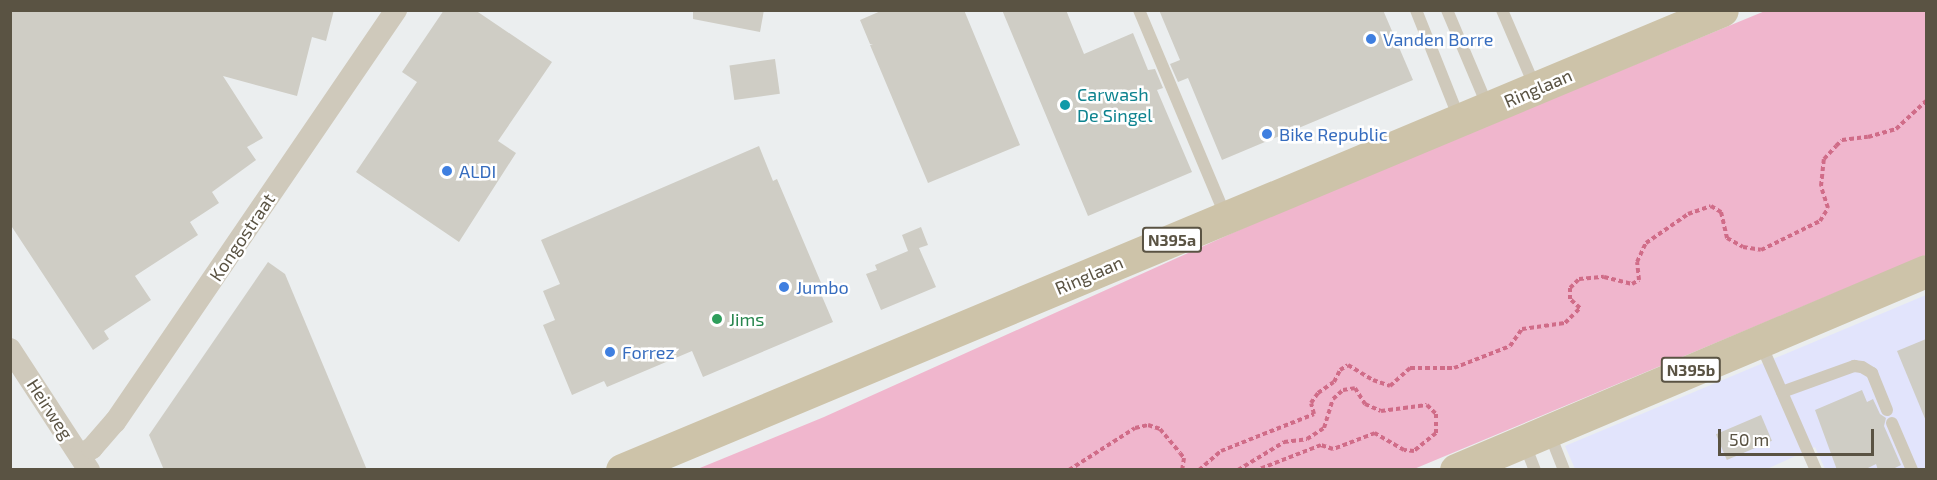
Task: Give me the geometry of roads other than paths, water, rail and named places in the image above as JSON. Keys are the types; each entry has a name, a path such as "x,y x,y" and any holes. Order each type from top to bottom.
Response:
{"main road":[{"name":"Ringlaan","path":"622,470 1722,10"},
{"name":"N395b","path":"1456,470 1535,447 1760,341 1926,271"}],"street":[{"name":"Kongostraat","path":"84,462 92,448 115,422 396,10"},
{"name":"Heirweg","path":"10,349 84,462"}],"lane":[{"path":"1139,10 1226,217"},
{"path":"1416,10 1474,114"},
{"path":"1447,10 1474,114"},
{"path":"1502,10 1536,88"},
{"path":"1760,341 1816,470"},
{"path":"1782,392 1854,366 1862,367 1872,373 1887,410"},
{"path":"1892,423 1912,470"},
{"path":"1535,447 1564,470"}],"place":[{"name":"Vanden Borre","path":"1371,39"},
{"name":"Carwash De Singel","path":"1065,105"},
{"name":"Bike Republic","path":"1267,134"},
{"name":"ALDI","path":"447,171"},
{"name":"Jumbo","path":"784,287"},
{"name":"Jims","path":"717,319"},
{"name":"Forrez","path":"610,352"}]}
